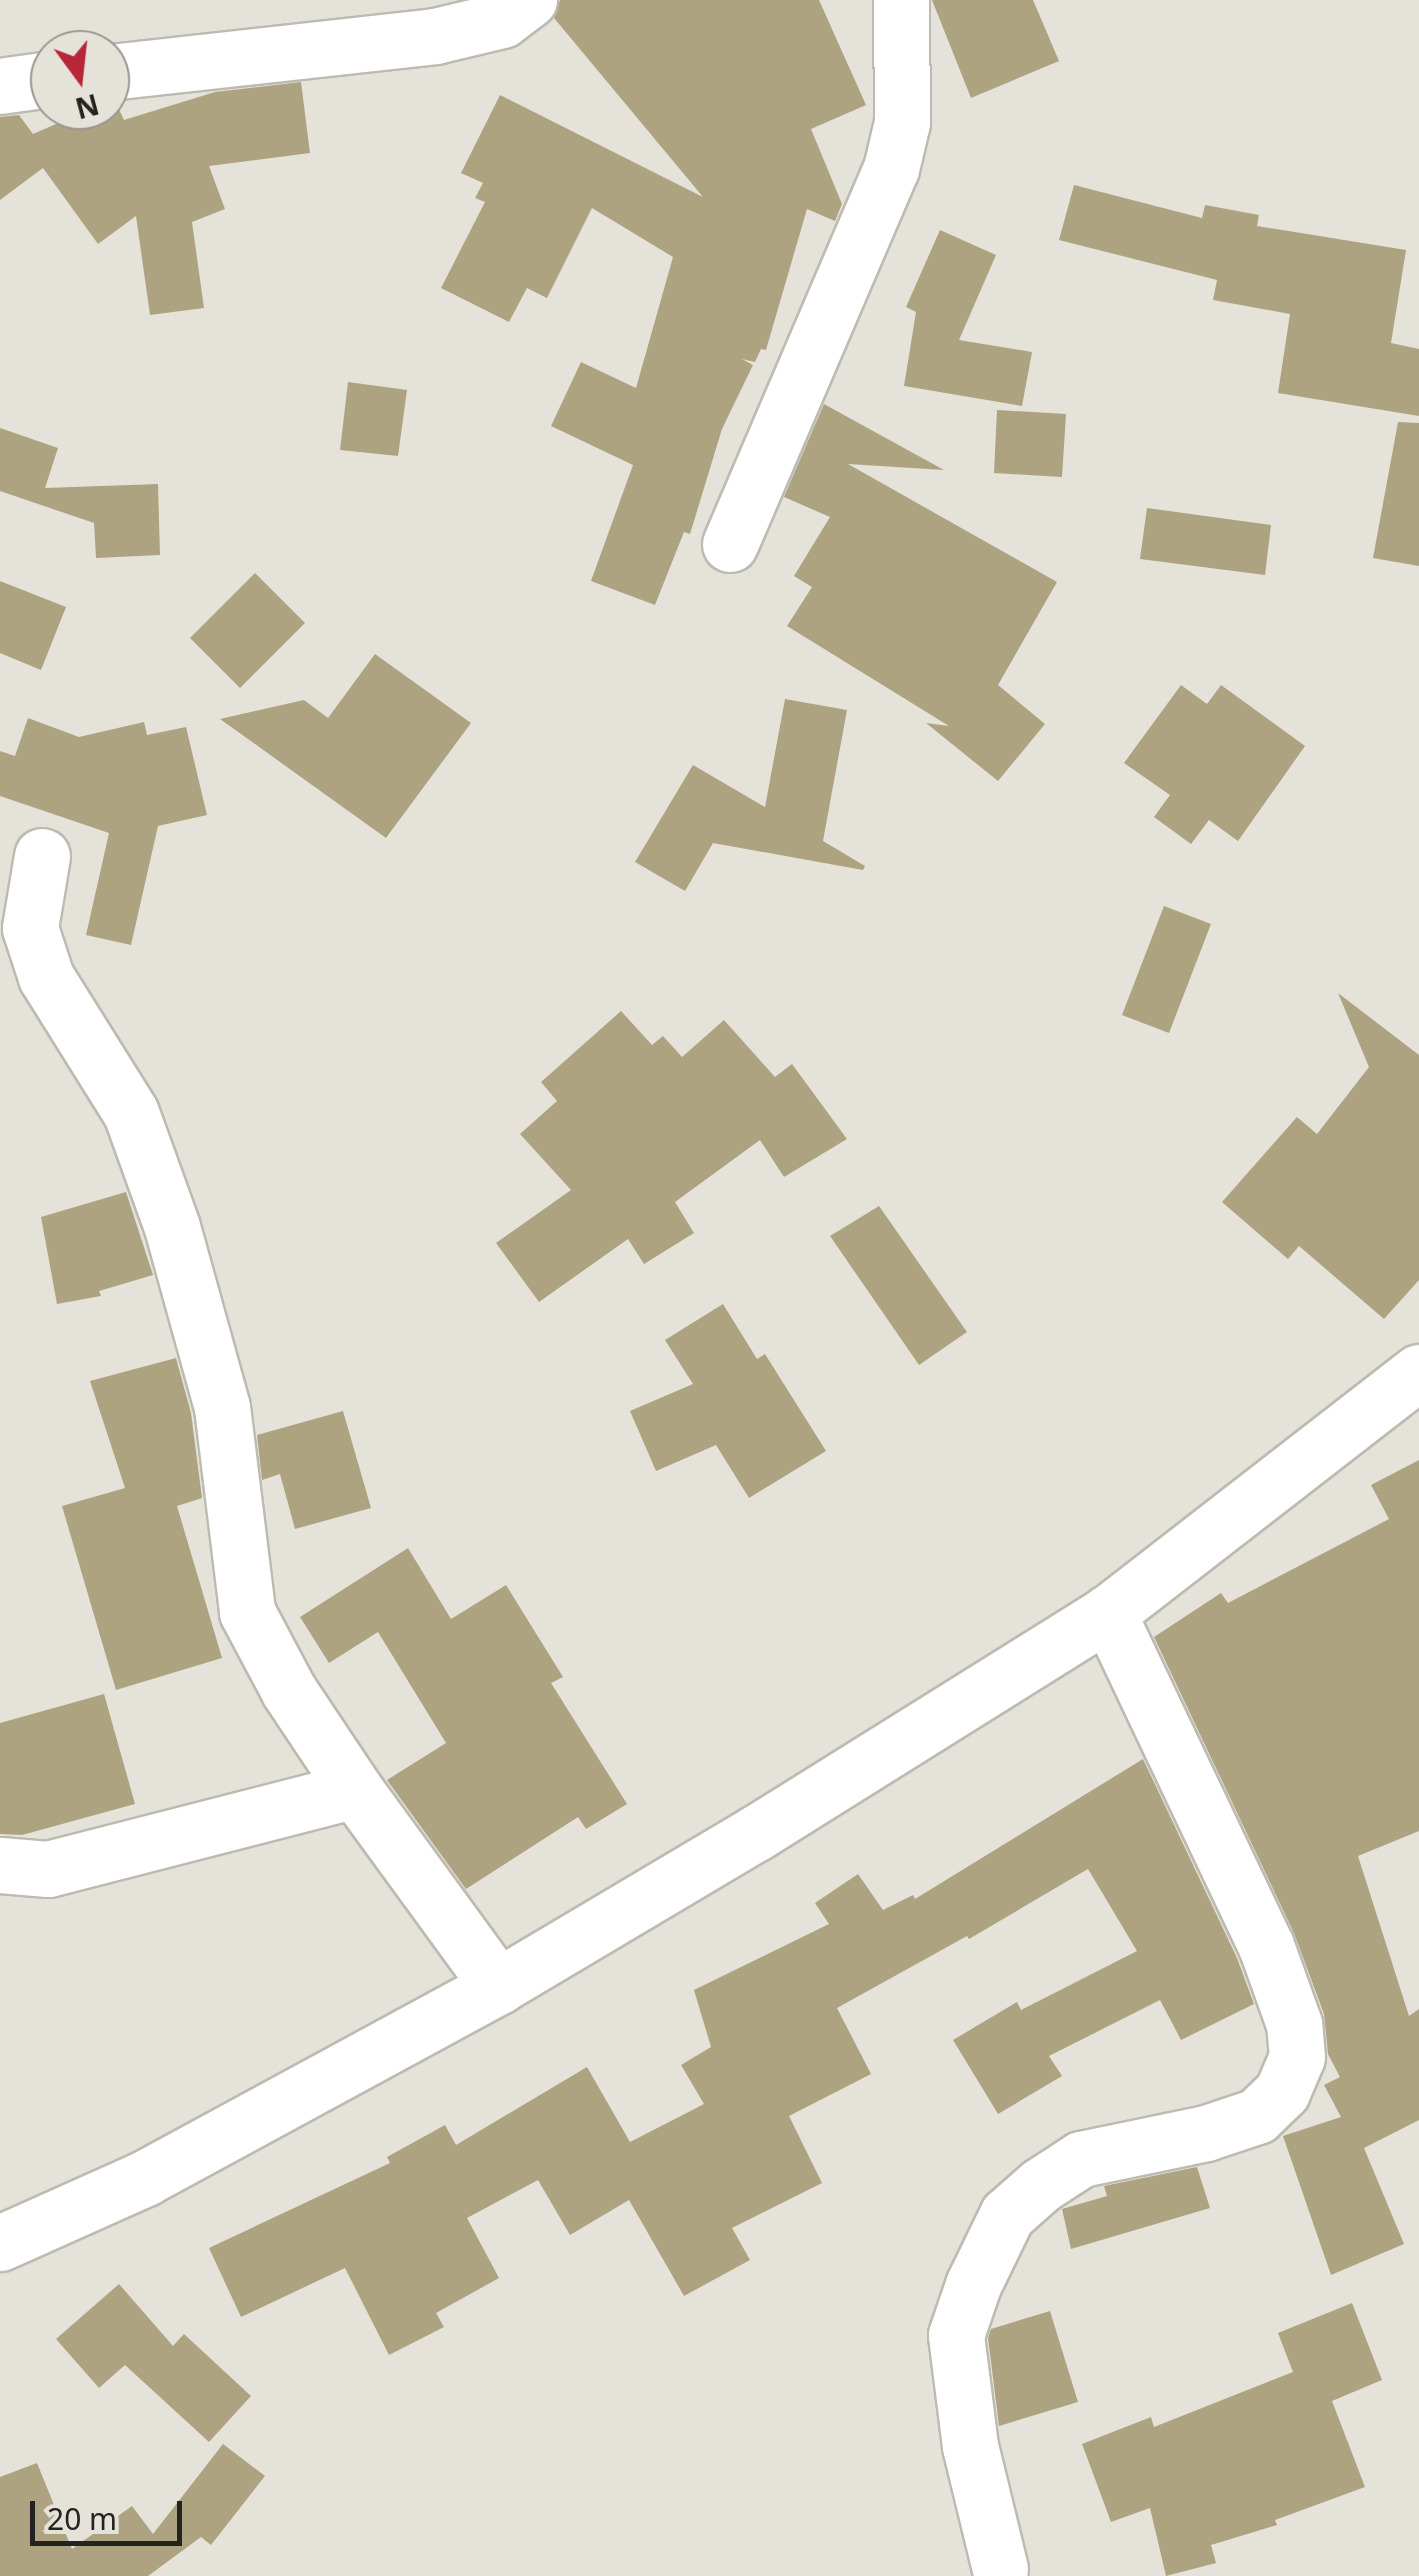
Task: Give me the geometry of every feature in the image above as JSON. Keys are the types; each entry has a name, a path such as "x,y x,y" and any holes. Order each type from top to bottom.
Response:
{"street":[{"path":"130,70 435,36 502,20 529,0"},
{"path":"730,544 890,169 902,122 901,0"},
{"path":"0,86 30,82"},
{"path":"42,856 30,928 46,977 131,1113 172,1227 222,1407 246,1612 289,1691 355,1790 498,1986"},
{"path":"0,2243 145,2178 498,1986 756,1833 1108,1614 1419,1372"},
{"path":"1000,2569 970,2446 956,2336 973,2285 1007,2215 1041,2185 1081,2159 1206,2133 1257,2116 1282,2092 1298,2057 1294,2024 1266,1946 1108,1614"},
{"path":"0,1865 48,1868 355,1790"}],"building":[{"path":"560,0 819,0 866,105 811,129 842,204 835,221 807,209 766,350 761,349 755,362 742,359 753,365 722,429 690,534 684,532 655,605 591,581 633,465 551,426 581,362 636,388 673,257 592,208 547,298 527,288 509,322 441,288 485,202 475,198 483,183 461,173 500,95 703,197 554,18"},
{"path":"932,0 1033,0 1059,61 971,98"},
{"path":"301,82 310,153 209,166 225,209 192,222 204,308 150,315 136,216 98,244 43,168 0,200 0,117 19,115 33,134 42,130 130,130 130,118 215,92"},
{"path":"1074,185 1202,218 1205,205 1259,215 1257,226 1406,250 1391,343 1419,349 1419,416 1278,393 1290,314 1213,300 1217,280 1059,240"},
{"path":"940,230 996,255 959,340 1032,352 1022,406 904,386 916,312 906,307"},
{"path":"348,382 407,390 398,456 340,450"},
{"path":"824,404 944,470 848,464 1057,582 998,685 1045,724 998,781 926,723 949,726 787,626 812,587 794,576 830,517 784,497"},
{"path":"997,410 1066,414 1062,477 994,473"},
{"path":"1398,422 1419,423 1419,566 1373,558"},
{"path":"0,428 58,448 45,488 158,484 160,555 96,558 94,523 0,491"},
{"path":"1147,508 1271,525 1265,575 1140,559"},
{"path":"255,573 305,623 240,688 190,638"},
{"path":"0,581 66,607 41,670 0,653"},
{"path":"375,654 471,723 386,838 220,719 304,700 328,718"},
{"path":"1181,685 1207,704 1221,685 1305,746 1238,841 1209,820 1191,844 1154,817 1170,795 1124,763"},
{"path":"785,699 847,710 823,841 865,866 863,870 713,843 685,891 635,862 693,765 765,807"},
{"path":"28,718 79,737 144,722 147,735 186,727 207,815 158,826 131,945 86,935 109,833 0,796 0,751 15,756"},
{"path":"1164,906 1211,924 1169,1033 1122,1015"},
{"path":"1338,993 1419,1055 1419,1280 1384,1319 1299,1246 1288,1259 1222,1202 1297,1117 1317,1134 1369,1067"},
{"path":"621,1011 652,1045 663,1036 682,1057 724,1020 775,1077 792,1064 847,1139 784,1177 760,1140 675,1202 694,1233 644,1264 628,1239 539,1302 496,1243 571,1190 520,1134 557,1101 541,1082"},
{"path":"126,1192 153,1275 99,1291 101,1296 57,1304 41,1217"},
{"path":"879,1206 967,1332 919,1365 830,1236"},
{"path":"723,1304 757,1359 765,1354 826,1451 749,1498 716,1445 656,1471 630,1411 693,1384 665,1340"},
{"path":"176,1358 191,1413 202,1498 177,1506 222,1658 116,1690 62,1506 125,1488 90,1381"},
{"path":"343,1411 371,1508 295,1529 280,1474 262,1480 257,1435"},
{"path":"1419,1460 1419,1831 1358,1856 1409,2016 1419,2009 1419,2120 1364,2148 1404,2244 1331,2275 1283,2136 1341,2117 1324,2085 1340,2077 1328,2054 1324,2014 1294,1933 1154,1637 1221,1593 1228,1603 1389,1519 1371,1485"},
{"path":"408,1548 451,1619 506,1585 563,1677 551,1683 627,1804 586,1829 578,1817 466,1889 387,1780 446,1743 378,1632 329,1663 300,1617"},
{"path":"104,1694 135,1804 22,1835 0,1834 0,1723"},
{"path":"1143,1759 1237,1958 1254,2004 1181,2040 1160,2000 1049,2056 1062,2076 998,2114 953,2040 1017,2002 1021,2010 1137,1951 1088,1869 969,1939 967,1936 837,2008 871,2074 789,2116 822,2183 732,2228 750,2260 684,2296 629,2200 570,2235 538,2180 467,2218 499,2278 436,2313 444,2327 389,2355 345,2268 241,2317 209,2248 390,2163 387,2157 445,2125 456,2145 587,2067 630,2142 704,2104 681,2065 711,2047 694,1990 829,1924 815,1903 858,1874 883,1910 913,1895 915,1899"},
{"path":"1197,2167 1210,2208 1071,2249 1062,2209 1107,2196 1104,2186"},
{"path":"119,2284 173,2346 184,2334 251,2396 209,2442 125,2365 99,2388 56,2339"},
{"path":"1352,2303 1382,2380 1332,2401 1365,2487 1275,2520 1277,2525 1211,2545 1216,2563 1166,2576 1150,2508 1111,2522 1082,2444 1151,2417 1154,2427 1293,2372 1278,2333"},
{"path":"1050,2311 1078,2402 999,2426 988,2338 991,2329"},
{"path":"223,2444 265,2476 211,2545 201,2537 148,2576 0,2576 0,2477 37,2463 72,2549 132,2506 153,2534"}]}
